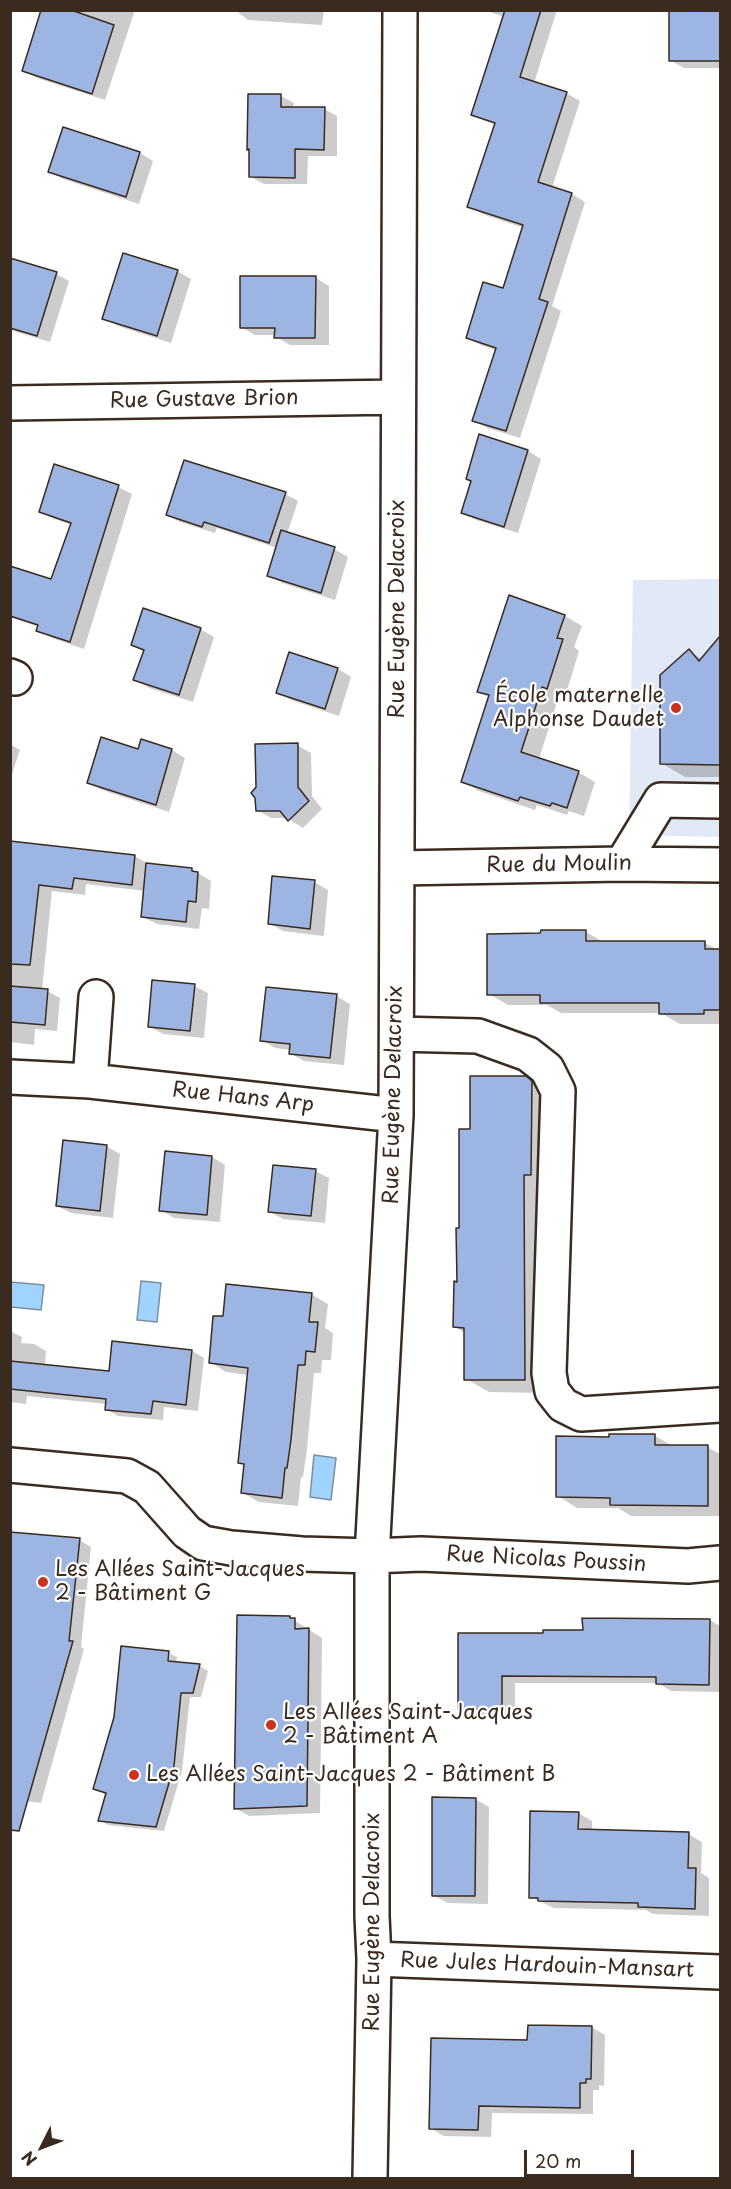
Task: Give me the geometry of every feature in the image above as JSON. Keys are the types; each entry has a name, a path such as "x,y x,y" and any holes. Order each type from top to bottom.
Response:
{"street":[{"name":"Rue Eugène Delacroix","path":"370,2178 374,1959 372,1556 396,1114 400,10"},
{"name":"Rue Gustave Brion","path":"10,403 398,397"},
{"path":"622,864 661,800 720,801"},
{"name":"Rue du Moulin","path":"397,868 622,864 720,865"},
{"path":"90,1081 96,997"},
{"path":"397,1034 478,1036 528,1054 547,1069 558,1090 549,1373 552,1391 563,1405 581,1414 720,1405"},
{"name":"Rue Hans Arp","path":"10,1077 90,1081 396,1114"},
{"name":"Rue Nicolas Poussin","path":"10,1465 128,1476 147,1487 187,1532 203,1543 231,1548 302,1554 372,1556 421,1554 688,1566 720,1563"},
{"name":"Rue Jules Hardouin-Mansart","path":"374,1959 720,1972"}],"shaded area":[{"name":"École maternelle Alphonse Daudet","path":"720,579 720,837 629,835 633,580"}],"water":[{"path":"141,1281 161,1283 157,1322 137,1320"},
{"path":"11,1282 44,1285 41,1310 11,1307"},
{"path":"314,1455 336,1458 331,1500 310,1497"}],"building":[{"path":"41,10 71,10 114,25 92,94 22,71"},
{"path":"505,10 541,10 520,77 567,92 538,182 572,193 539,299 548,302 506,431 472,421 496,348 466,338 483,282 503,288 523,225 467,207 495,123 471,115"},
{"path":"669,10 720,10 720,61 669,61"},
{"path":"248,94 281,94 281,107 325,107 324,150 295,149 295,178 249,177"},
{"path":"63,127 140,152 126,197 48,172"},
{"path":"123,253 178,270 157,336 102,319"},
{"path":"10,258 57,272 37,336 10,328"},
{"path":"240,276 316,276 315,338 274,338 275,328 240,328"},
{"path":"479,434 528,450 504,527 461,513 471,481 466,479"},
{"path":"184,460 286,492 269,543 204,522 202,527 166,515"},
{"path":"54,464 119,485 70,642 36,631 38,625 10,616 10,566 51,579 71,523 39,512"},
{"path":"281,530 335,547 321,593 267,576"},
{"path":"509,595 565,615 557,638 563,639 547,689 542,687 521,752 579,771 567,808 552,803 550,806 520,797 518,801 461,782 489,695 477,692"},
{"path":"143,608 201,628 179,695 133,680 144,650 131,645"},
{"path":"720,636 720,765 660,764 660,675 689,649 699,661"},
{"path":"289,652 338,668 325,709 276,693"},
{"path":"101,737 138,749 141,739 172,749 156,805 87,783"},
{"path":"298,743 298,787 309,801 288,821 280,811 256,811 255,798 251,793 256,787 255,744"},
{"path":"10,841 135,855 132,885 74,878 72,889 39,885 30,965 10,964"},
{"path":"146,863 192,868 192,871 198,872 196,902 188,901 186,922 141,917"},
{"path":"272,876 315,880 310,929 268,924"},
{"path":"541,930 586,930 586,941 705,941 705,949 720,949 720,1010 704,1010 704,1014 659,1014 659,1003 540,1003 540,995 487,995 487,934 540,933"},
{"path":"152,980 195,984 190,1031 148,1027"},
{"path":"10,986 48,989 45,1025 10,1022"},
{"path":"266,987 337,994 330,1058 289,1054 290,1044 260,1041"},
{"path":"470,1076 526,1076 532,1081 531,1175 524,1175 525,1380 464,1380 464,1328 453,1327 454,1281 457,1282 456,1228 459,1228 459,1129 470,1129"},
{"path":"63,1140 107,1145 100,1211 56,1206"},
{"path":"165,1151 212,1156 207,1215 159,1211"},
{"path":"273,1165 316,1169 311,1216 268,1212"},
{"path":"226,1284 312,1293 309,1322 318,1322 315,1352 306,1351 305,1365 298,1365 291,1440 282,1498 241,1493 244,1464 238,1463 248,1368 209,1363 213,1316 223,1316"},
{"path":"112,1341 192,1350 186,1405 153,1401 151,1414 105,1410 106,1399 10,1389 10,1361 109,1371"},
{"path":"609,1434 655,1434 655,1445 708,1445 708,1506 610,1505 610,1498 556,1497 556,1436 609,1437"},
{"path":"10,1532 80,1538 69,1641 73,1641 19,1831 10,1830"},
{"name":"Les Allées Saint-Jacques 2 - Bâtiment A","path":"237,1615 290,1616 290,1618 295,1618 295,1629 309,1628 307,1806 234,1809"},
{"path":"582,1618 710,1619 709,1685 656,1684 656,1677 502,1676 502,1709 458,1709 458,1633 543,1633 543,1630 583,1630"},
{"path":"121,1646 169,1651 168,1661 200,1664 193,1693 181,1693 174,1766 156,1827 98,1821 106,1793 93,1789 114,1717"},
{"path":"432,1797 476,1798 475,1896 432,1896"},
{"path":"530,1811 579,1812 578,1829 689,1832 688,1868 696,1868 695,1909 638,1907 638,1903 538,1901 538,1898 529,1898"},
{"path":"528,2025 592,2026 591,2079 586,2079 586,2083 580,2083 580,2108 479,2106 478,2130 429,2129 431,2038 527,2040"}],"place":[{"name":"École maternelle Alphonse Daudet","path":"676,708"},
{"name":"Les Allées Saint-Jacques 2 - Bâtiment G","path":"43,1582"},
{"name":"Les Allées Saint-Jacques 2 - Bâtiment A","path":"271,1725"},
{"name":"Les Allées Saint-Jacques 2 - Bâtiment B","path":"134,1775"}]}
